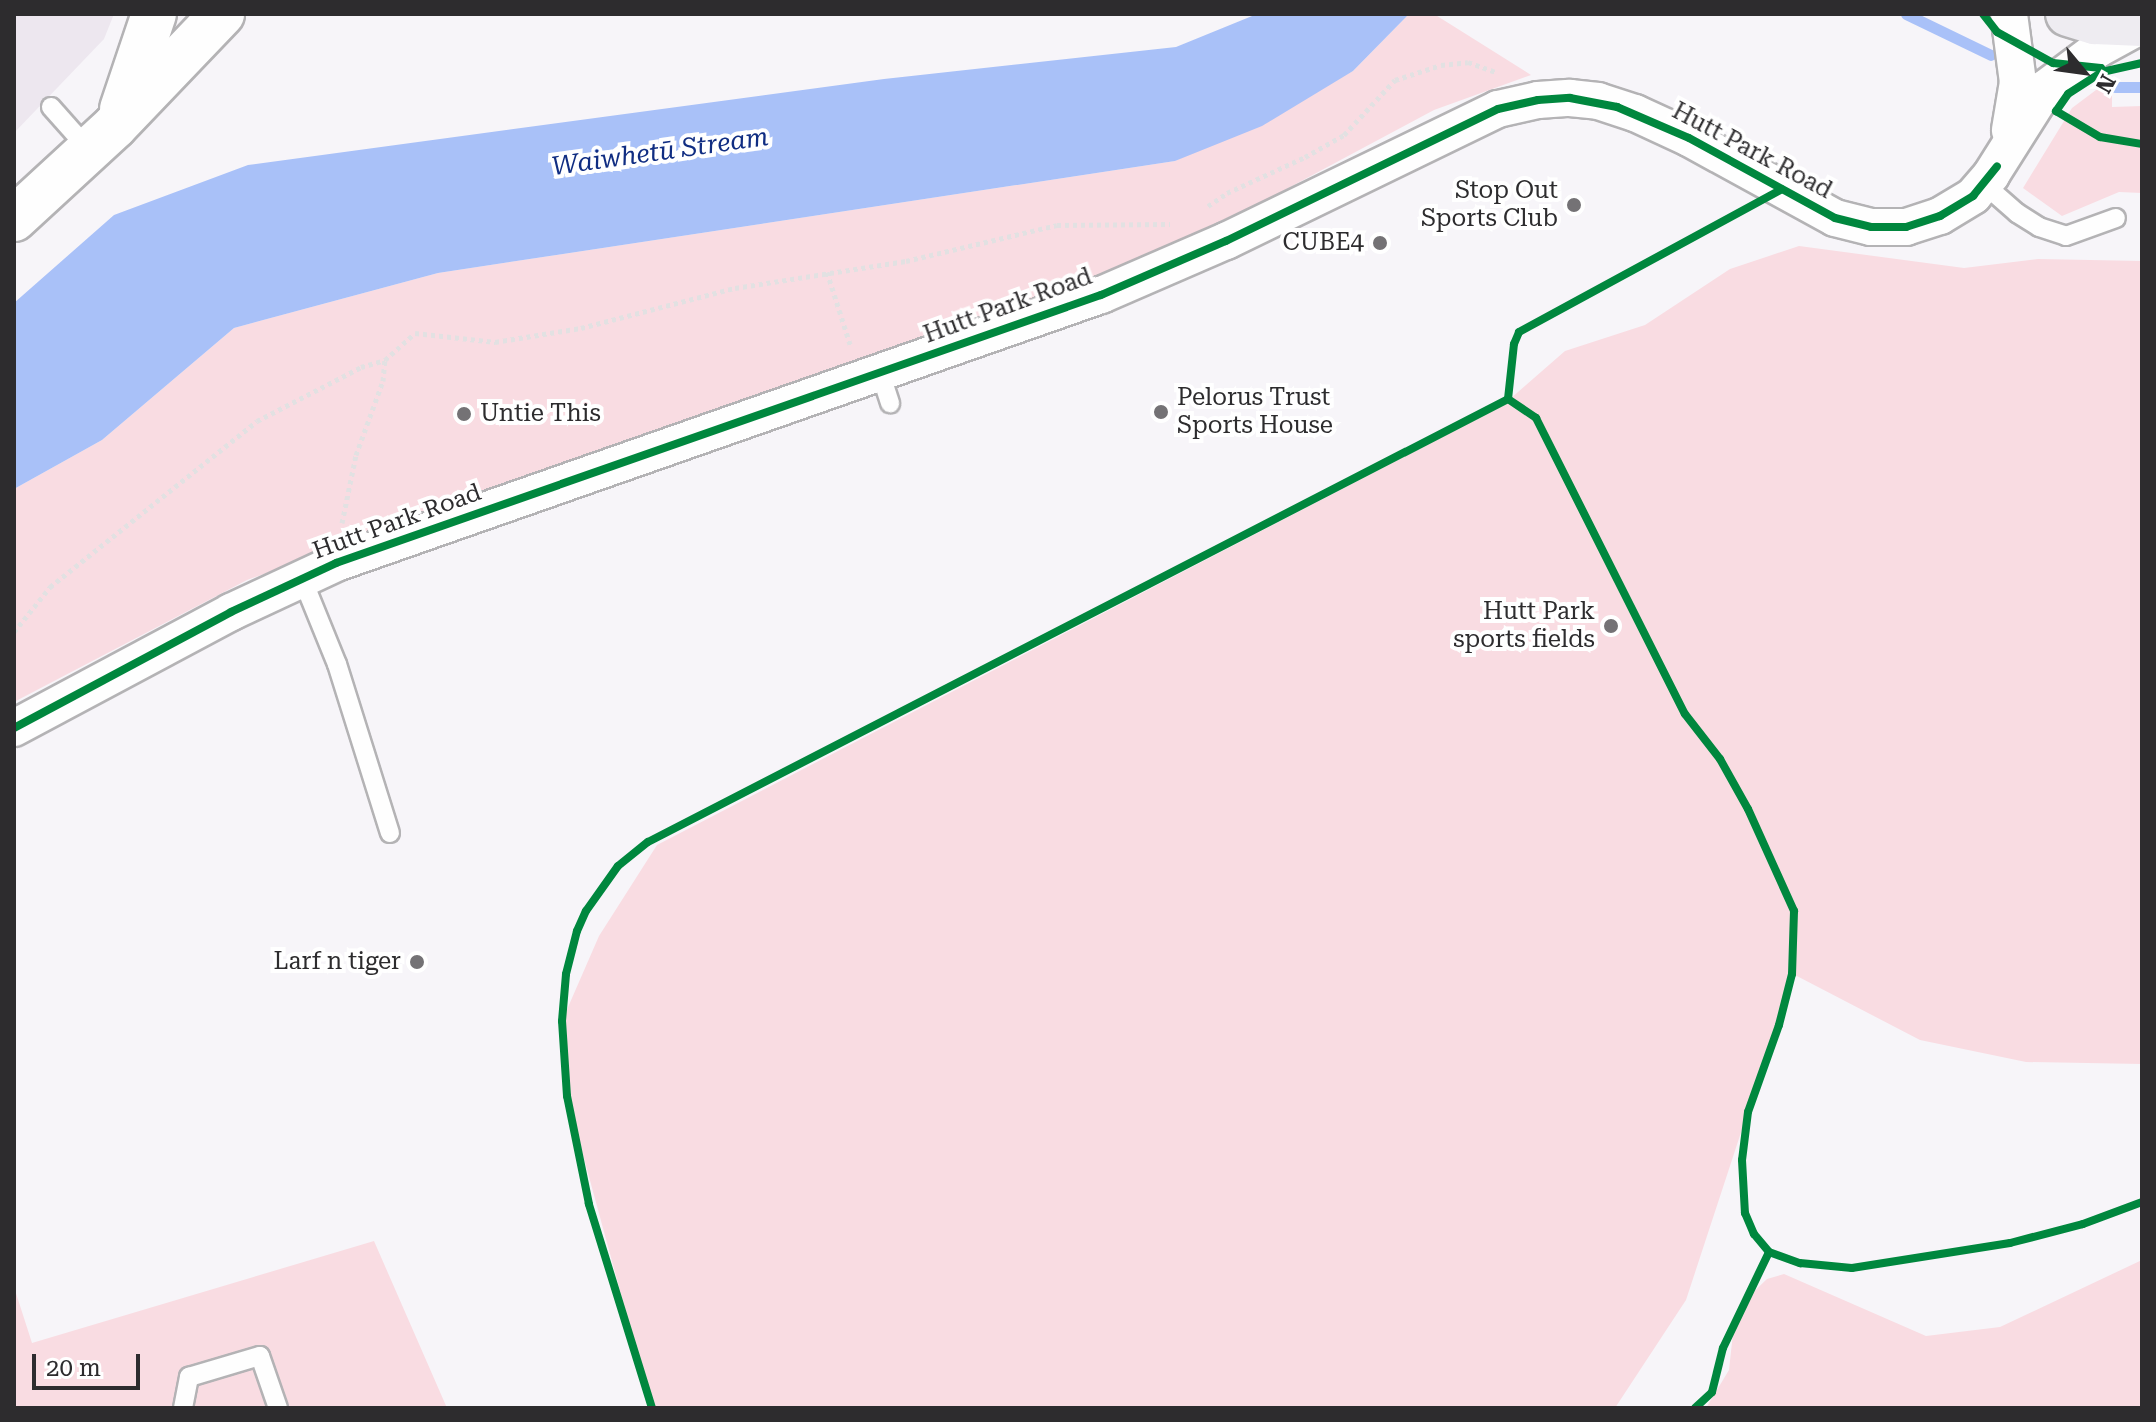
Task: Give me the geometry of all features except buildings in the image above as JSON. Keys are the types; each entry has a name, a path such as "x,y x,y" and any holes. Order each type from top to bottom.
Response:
{"main road":[{"path":"103,138 154,14"},
{"path":"14,219 103,138 222,14"},
{"path":"2068,14 2095,22 2142,25"}],"street":[{"path":"1990,175 2012,124 2018,82 2009,14"},
{"name":"Hutt Park Road","path":"14,728 336,563 877,385 1226,241 1498,109 1538,100 1570,98 1598,101 1635,113 1715,152 1822,211 1861,225 1906,227 1926,222 1973,196 2053,81 2098,49 2142,25"}],"lane":[{"path":"51,107 103,138"},
{"path":"1990,175 2017,213 2039,227 2066,236 2116,218"},
{"path":"302,578 337,664 390,833"},
{"path":"183,1408 189,1377 260,1356 278,1408"}],"path":[{"path":"1196,214 1227,193 1344,135 1395,80 1441,65 1468,62 1509,74"},
{"path":"14,632 50,587 257,421 361,367 385,360 415,333 495,342 581,328 735,288 906,261 1057,225 1180,224"},
{"path":"827,272 877,385"},
{"path":"336,563 356,455 383,381 385,360"}],"shaded area":[{"path":"14,14 114,14 104,39 14,133"},
{"path":"1409,14 1434,14 1531,75 1434,110 1262,202 1063,293 247,580 14,702 14,489 102,440 234,328 438,273 1175,161 1353,71"},
{"path":"2112,78 2112,107 2142,106 2142,193 2119,192 2062,216 2023,188 2072,108"},
{"name":"Hutt Park sports fields","path":"1799,246 1964,268 2038,259 2142,261 2142,1064 2026,1062 1920,1040 1793,974 1686,1300 1615,1408 652,1408 567,1096 562,1021 599,936 657,845 1502,406 1565,351 1645,325 1730,269"},
{"path":"374,1241 447,1408 14,1408 14,1287 32,1343"},
{"path":"2142,1260 2142,1408 1706,1408 1729,1370 1733,1333 1742,1303 1767,1279 1784,1274 1926,1336 2000,1327"}],"water":[{"name":"Waiwhetū Stream","path":"1257,14 1409,14 1353,71 1262,126 1175,161 438,273 234,328 102,440 14,489 14,303 114,215 248,165 884,79 1176,47"}],"waterway":[{"path":"1906,14 1991,55"},
{"path":"2115,87 2142,87"}],"cycle path":[{"path":"1983,14 1997,32 2053,63 2101,68 2102,72 2142,63"},
{"path":"2102,72 2068,94 2056,111 2100,137 2142,144"},
{"path":"14,728 231,612 336,563 1101,295 1226,241 1498,109 1538,100 1570,98 1617,107 1689,138 1835,218 1871,227 1906,227 1940,216 1973,196 1997,166"},
{"path":"652,1408 589,1204 567,1096 562,1021 566,974 577,931 586,911 618,866 648,842 1508,399 1514,344 1519,332 1782,189"},
{"path":"1508,399 1536,418 1685,714 1720,759 1748,809 1794,911 1792,974 1779,1025 1748,1112 1742,1160 1745,1213 1754,1234 1769,1252 1800,1263 1852,1268 2010,1243 2083,1224 2142,1202"},
{"path":"1695,1408 1712,1392 1723,1348 1769,1252"}],"place":[{"name":"Stop Out Sports Club","path":"1574,205"},
{"name":"CUBE4","path":"1380,243"},
{"name":"Pelorus Trust Sports House","path":"1161,412"},
{"name":"Untie This","path":"464,414"},
{"name":"Hutt Park sports fields","path":"1611,626"},
{"name":"Larf n tiger","path":"417,962"}]}
